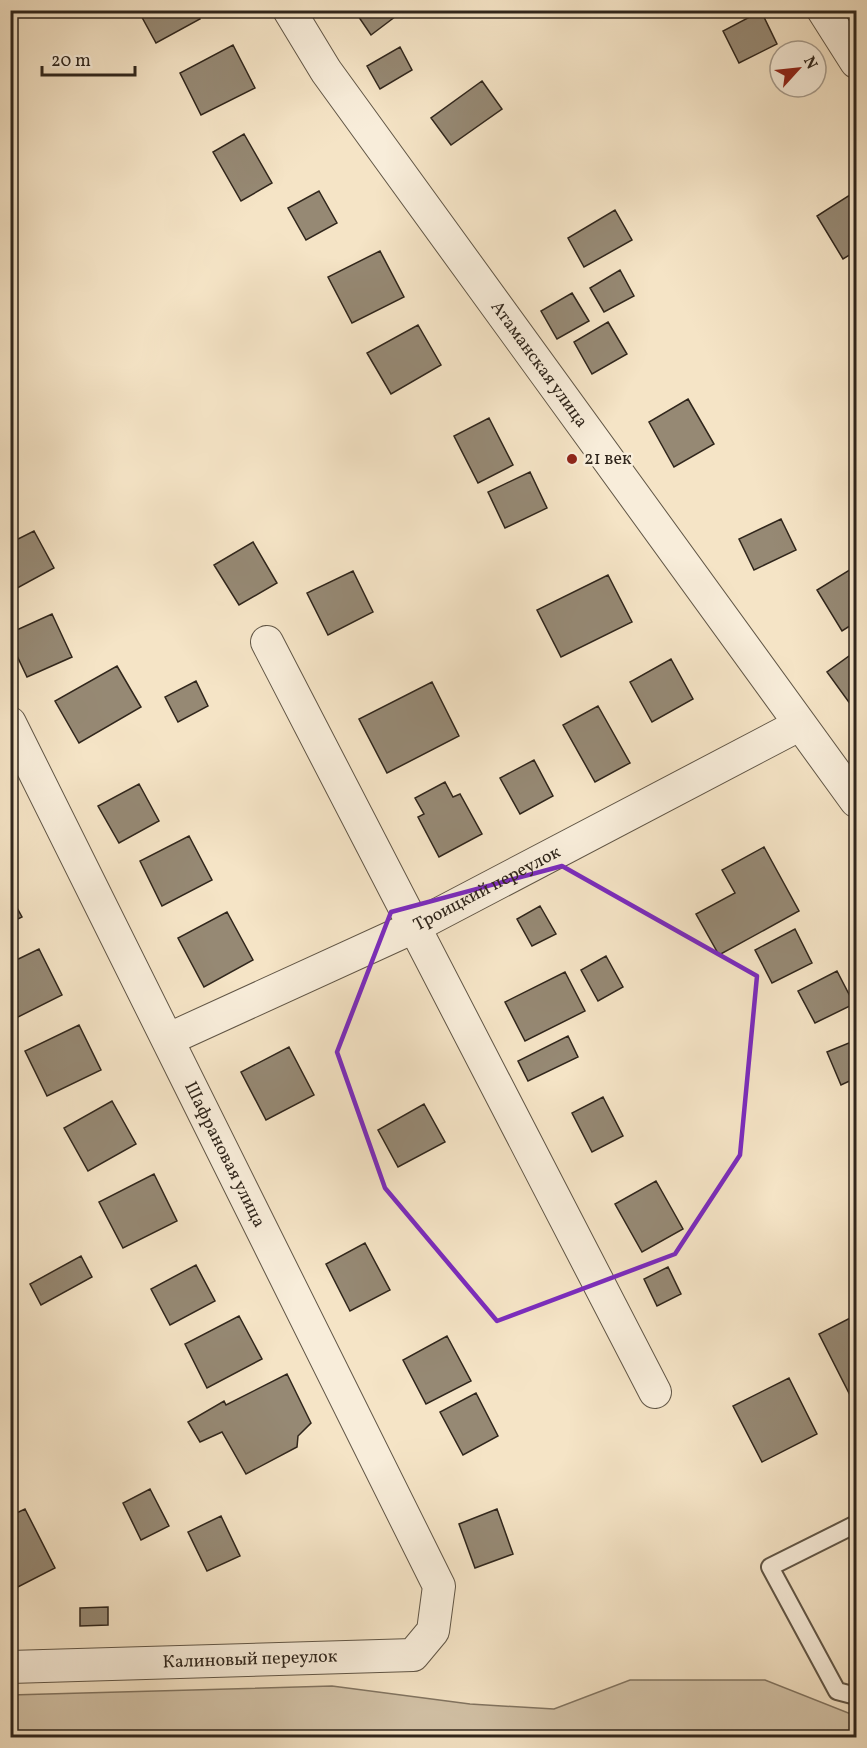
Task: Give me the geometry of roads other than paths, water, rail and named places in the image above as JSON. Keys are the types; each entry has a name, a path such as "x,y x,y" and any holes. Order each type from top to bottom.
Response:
{"street":[{"name":"Атаманская улица","path":"289,10 326,71 800,725 853,789"},
{"path":"823,10 856,62"},
{"path":"267,642 655,1392"},
{"name":"Шафрановая улица","path":"10,723 439,1586"},
{"name":"Троицкий переулок","path":"169,1039 414,927 800,725"},
{"name":"Калиновый переулок","path":"10,1667 413,1655 433,1631 439,1586"}],"lane":[{"path":"856,1524 770,1567 837,1691 856,1696"}],"place":[{"name":"21 век","path":"572,459"}]}
